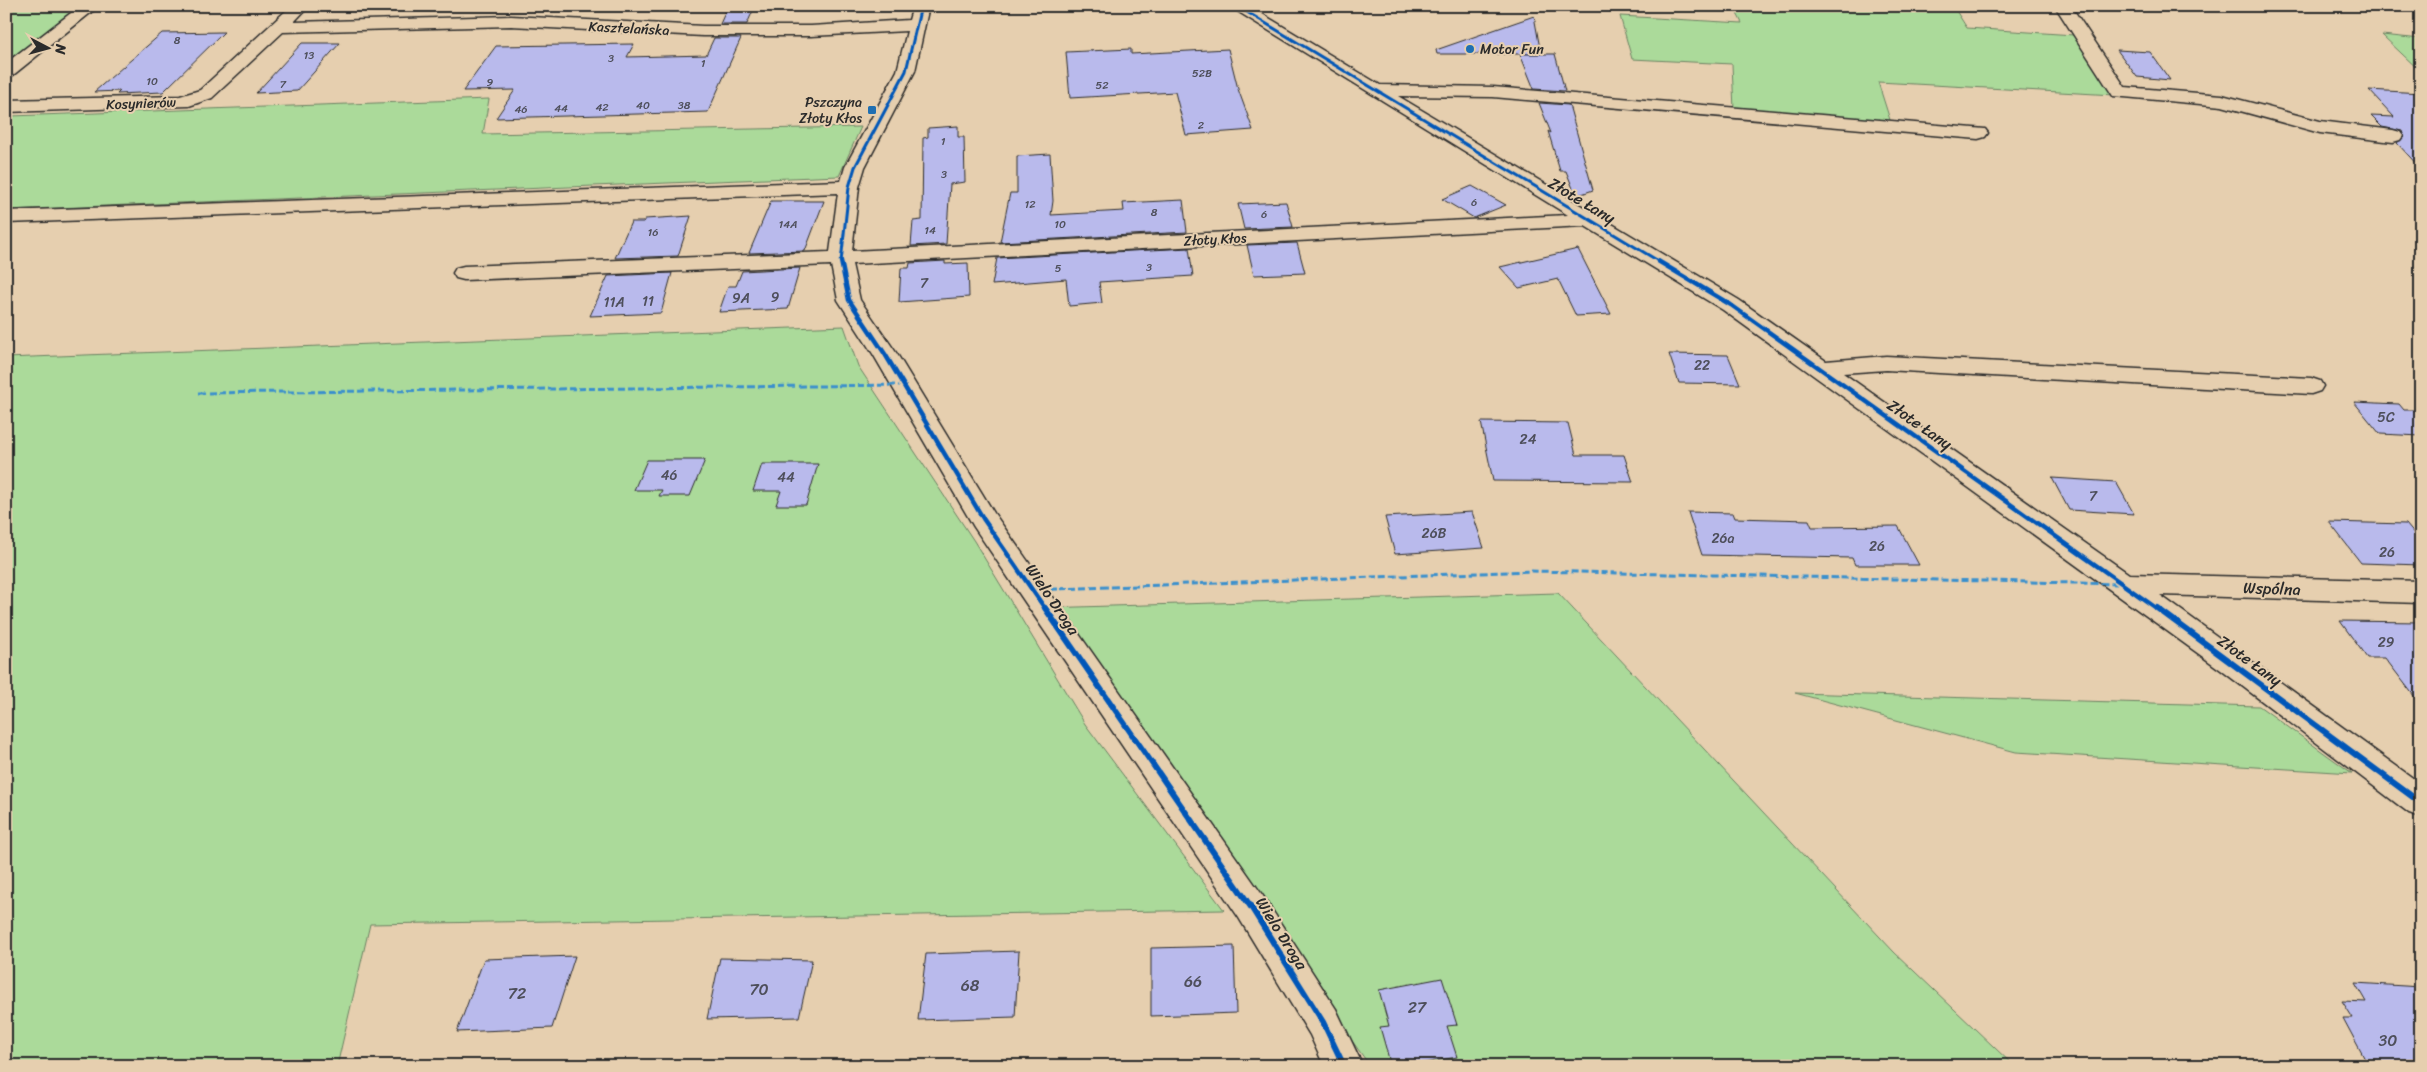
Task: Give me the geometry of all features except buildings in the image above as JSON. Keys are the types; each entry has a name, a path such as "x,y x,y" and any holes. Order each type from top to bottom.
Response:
{"street":[{"name":"Kosynierów","path":"6,106 182,102 206,94 301,6"},
{"name":"Wielo Droga","path":"921,6 906,71 855,167 849,187 840,258 849,300 885,354 984,520 1251,907 1323,1022 1344,1066"},
{"name":"Złote Łany","path":"1237,6 1731,305 2123,584 2421,803"},
{"path":"2063,6 2119,92 2156,96 2195,96 2238,103 2276,116 2318,127 2363,134 2393,136"},
{"path":"6,72 86,10"},
{"name":"Kasztelańska","path":"280,27 510,21 703,32 811,31 918,25"},
{"path":"1381,93 1494,92 1978,133"},
{"path":"6,216 849,187"},
{"name":"Złoty Kłos","path":"464,273 840,258 1566,222 1590,219"},
{"path":"1822,370 1838,366 1886,363 2311,386"},
{"name":"Wspólna","path":"2123,584 2421,592"}],"green space":[{"path":"6,6 86,6 6,65"},
{"path":"1733,6 1953,6 1967,28 2074,35 2114,95 1878,82 1891,123 1734,110 1732,64 1632,59 1620,16 1742,23"},
{"path":"2382,35 2421,39 2421,72"},
{"path":"489,99 483,134 861,127 839,176 6,210 6,119 11,116"},
{"path":"844,326 858,366 974,541 1085,724 1224,910 370,924 337,1066 6,1066 6,358"},
{"path":"1558,593 1894,952 2014,1066 1370,1066 1043,608"},
{"path":"1795,693 2259,706 2352,773 2016,752"}],"marked path":[{"path":"198,393 903,385"},
{"path":"1031,590 1531,571 2121,584"}],"cycle path":[{"path":"921,6 906,71 855,167 849,187 840,258 849,300 885,354 984,520 1251,907 1323,1022 1344,1066"},
{"path":"1237,6 1731,305 2232,662 2421,803"}],"place":[{"name":"Motor Fun","path":"1470,49"},
{"name":"Pszczyna Złoty Kłos","path":"872,110"}]}
